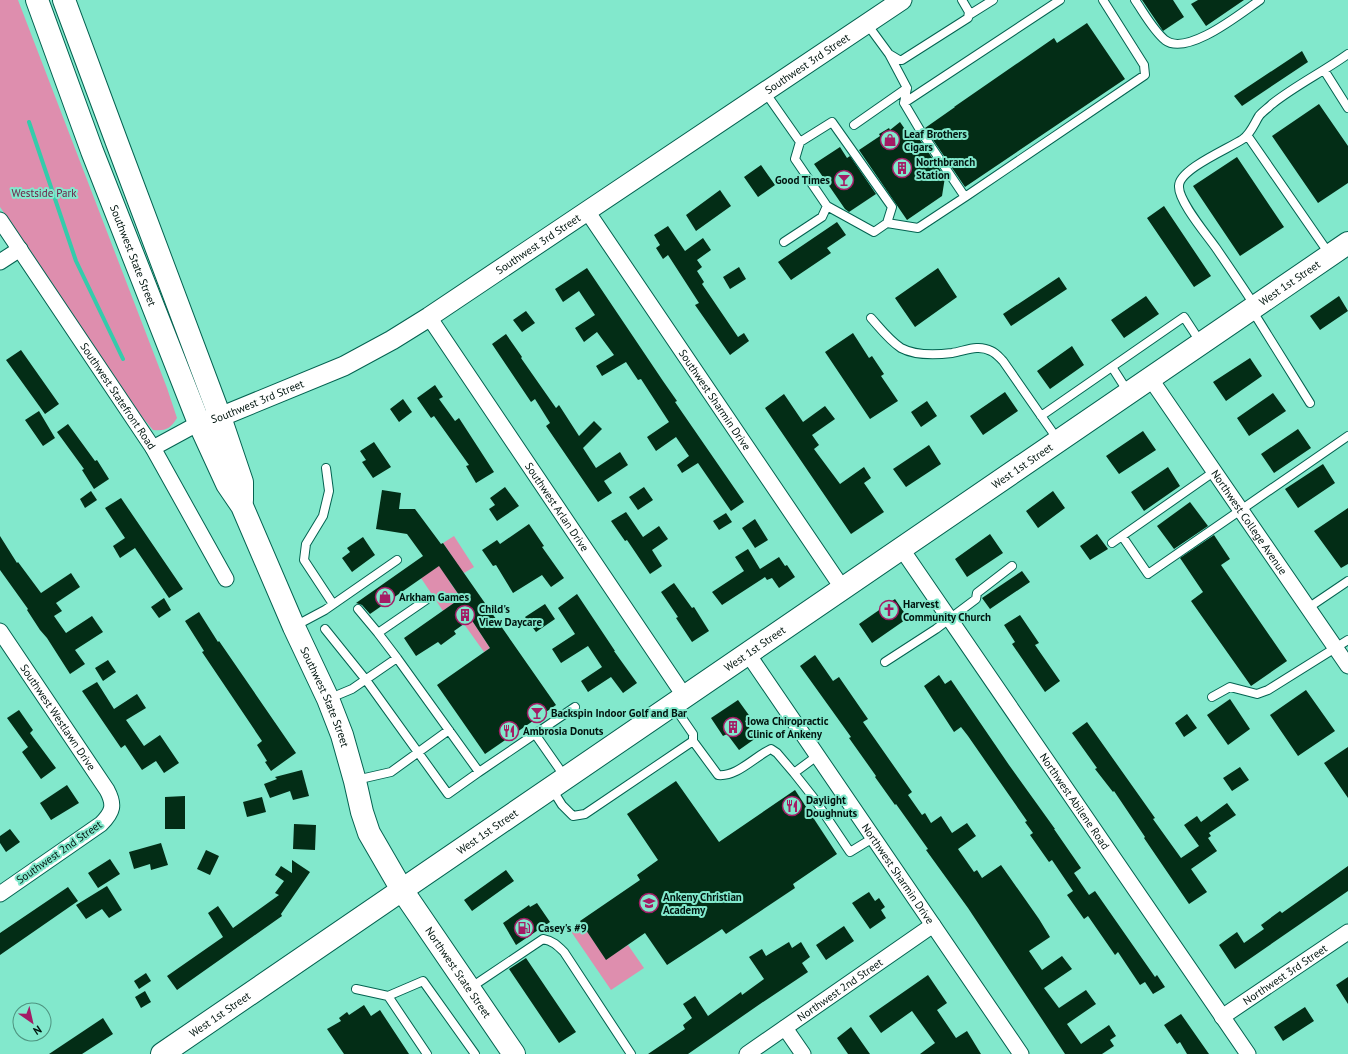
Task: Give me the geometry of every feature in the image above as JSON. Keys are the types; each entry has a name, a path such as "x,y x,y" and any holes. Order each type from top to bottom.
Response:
{"main road":[{"name":"Southwest State Street","path":"37,0 92,150 199,423 227,484 242,506 294,627 328,699 342,735 362,812 370,833 402,890"},
{"name":"Southwest State Street","path":"64,0 220,417 242,482 242,506"},
{"name":"West 1st Street","path":"162,1054 559,784 1339,249"},
{"name":"Northwest State Street","path":"402,890 514,1054"}],"street":[{"name":"Southwest 3rd Street","path":"153,448 199,423 220,417 344,366 386,344 429,317 902,0"},
{"name":"Southwest Sharmin Drive","path":"587,211 842,589"},
{"name":"Southwest Statefront Road","path":"0,220 153,448 226,579"},
{"path":"0,262 20,249"},
{"name":"Southwest Arlan Drive","path":"429,317 679,701"},
{"name":"Northwest College Avenue","path":"1150,378 1308,608 1342,644 1348,666"},
{"name":"Northwest Abilene Road","path":"901,548 1248,1054"},
{"name":"Southwest Westlawn Drive","path":"0,631 107,790 111,798 112,806"},
{"name":"Northwest Sharmin Drive","path":"748,654 932,926 1021,1054"},
{"name":"Southwest 2nd Street","path":"0,894 101,824 111,813 112,806"},
{"name":"Northwest 2nd Street","path":"747,1054 932,926"},
{"name":"Northwest 3rd Street","path":"1222,1017 1348,932"},
{"path":"785,1028 803,1054"}],"lane":[{"path":"962,0 970,15"},
{"path":"889,54 899,60 902,60 965,21 970,15 992,0"},
{"path":"904,103 1060,0"},
{"path":"888,223 892,207 832,122 800,142 795,159 827,206 874,232 888,223 918,228 1145,75 1144,65 1103,0"},
{"path":"1135,0 1166,41 1177,43 1193,42 1207,36 1260,0"},
{"path":"867,24 889,54 907,88 904,103 920,130 965,197"},
{"path":"1310,403 1254,308 1192,214 1183,199 1179,186 1180,181 1186,174 1207,158 1244,138 1250,132 1260,115 1272,104 1348,54"},
{"path":"1324,70 1348,108"},
{"path":"854,125 907,88"},
{"path":"765,92 800,142"},
{"path":"1247,135 1339,249"},
{"path":"784,242 822,217 827,206"},
{"path":"871,318 890,339 902,348 916,353 936,355 953,353 978,347 991,350 1003,361 1059,441"},
{"path":"1041,416 1184,318 1201,343"},
{"path":"1112,367 1129,392"},
{"path":"1122,536 1148,574 1348,436"},
{"path":"326,468 329,491 323,516 306,544 304,560 333,604"},
{"path":"1112,543 1215,471"},
{"path":"294,627 333,604 397,560"},
{"path":"885,662 950,619 976,599 977,593 1012,566"},
{"path":"1308,608 1348,581"},
{"path":"378,633 426,600"},
{"path":"358,609 397,658 479,772"},
{"path":"325,629 366,680 448,794 574,707"},
{"path":"1212,697 1230,687 1257,694 1268,690 1342,644"},
{"path":"328,699 352,689 397,658"},
{"path":"679,701 693,734 693,741 718,774 725,775 771,749 777,753 813,797 850,852 873,838"},
{"path":"355,781 391,772 449,730"},
{"path":"535,734 559,784 562,805 573,816 584,814 693,741"},
{"path":"794,773 817,756"},
{"path":"469,988 536,943 543,939 551,940 564,952 631,1054"},
{"path":"356,989 388,996 423,982 472,1053"},
{"path":"388,996 427,1054"}],"green space":[{"name":"Westside Park","path":"0,0 18,0 167,388 177,418 172,425 167,428 153,430 138,412 0,207"},
{"path":"454,536 474,567 449,581 461,598 443,611 421,578 452,556 443,543"},
{"path":"471,619 490,648 484,652 464,624"},
{"path":"582,924 606,959 628,945 644,968 611,990 570,930"}],"building":[{"path":"1142,0 1173,0 1184,17 1163,31"},
{"path":"1198,0 1244,0 1206,26 1191,4"},
{"path":"1087,23 1125,79 965,187 925,128 1054,38 1057,43"},
{"path":"1302,51 1308,62 1242,106 1234,96"},
{"path":"1319,104 1348,146 1348,183 1318,203 1272,136"},
{"name":"Northbranch Station","path":"900,122 911,138 916,134 945,177 942,196 907,220 859,150 880,136 879,134 889,128 890,130"},
{"name":"Good Times","path":"840,147 847,158 850,156 876,194 849,212 845,209 814,164"},
{"path":"1237,157 1284,227 1240,256 1193,186"},
{"path":"761,165 775,185 758,197 744,177"},
{"path":"720,190 731,206 696,231 686,215"},
{"path":"1164,206 1211,276 1194,287 1147,218"},
{"path":"837,222 846,235 827,248 831,253 791,280 778,262"},
{"path":"668,226 685,251 703,238 711,250 697,260 702,267 697,271 704,282 702,284 738,337 744,333 749,341 730,355 695,305 699,303 668,255 663,259 656,248 660,245 654,235"},
{"path":"739,267 746,279 730,289 723,277"},
{"path":"587,268 677,401 675,402 744,502 731,511 698,463 682,473 677,465 689,456 676,437 656,451 647,437 669,422 641,379 638,380 626,362 602,376 596,366 614,355 597,332 584,342 575,328 595,315 579,291 563,302 555,289"},
{"path":"938,268 957,297 915,327 895,298"},
{"path":"1059,277 1067,289 1011,326 1003,314"},
{"path":"1146,296 1159,314 1124,338 1111,320"},
{"path":"1339,296 1348,311 1320,330 1310,316"},
{"path":"526,311 535,323 522,332 513,320"},
{"path":"853,333 869,358 872,356 884,374 881,376 898,401 870,419 825,352"},
{"path":"506,334 556,408 559,405 579,436 594,421 602,429 583,448 596,468 620,452 628,465 604,481 612,493 598,502 546,426 550,423 535,399 531,402 492,344"},
{"path":"1072,346 1084,365 1050,389 1037,371"},
{"path":"21,350 59,404 45,414 6,360"},
{"path":"1250,358 1262,376 1226,401 1213,382"},
{"path":"435,385 443,397 439,399 455,421 459,418 494,472 476,483 466,466 469,465 434,416 431,418 417,398"},
{"path":"1005,392 1018,411 983,435 970,416"},
{"path":"1273,393 1286,411 1249,436 1237,418"},
{"path":"784,394 803,422 825,406 835,419 812,435 819,445 814,449 840,484 864,467 871,478 864,483 884,512 851,534 765,408"},
{"path":"403,399 412,412 399,422 390,409"},
{"path":"927,401 937,416 921,427 911,412"},
{"path":"39,411 55,438 43,446 25,420"},
{"path":"68,424 95,461 97,460 109,479 94,489 82,470 84,469 57,432"},
{"path":"1298,429 1311,448 1274,473 1261,454"},
{"path":"1143,431 1156,450 1119,474 1106,456"},
{"path":"374,442 391,467 373,478 362,462 366,460 360,451"},
{"path":"929,445 941,464 906,487 893,469"},
{"path":"1323,464 1335,483 1298,508 1285,489"},
{"path":"1168,467 1180,486 1144,511 1131,492"},
{"path":"505,487 519,506 497,521 489,509 495,505 490,498"},
{"path":"644,487 653,500 638,510 629,497"},
{"path":"382,490 401,493 399,509 415,509 441,544 443,543 556,705 485,754 437,685 490,648 471,619 454,631 456,634 441,645 438,642 416,656 404,638 461,598 439,566 370,614 362,605 356,603 423,556 407,534 376,529"},
{"path":"91,491 97,500 85,508 80,499"},
{"path":"1053,491 1065,508 1038,528 1026,511"},
{"path":"121,498 183,589 169,598 135,548 120,558 113,546 125,538 105,508"},
{"path":"1190,502 1208,526 1174,549 1157,526"},
{"path":"1348,508 1348,564 1341,568 1314,531"},
{"path":"626,512 643,537 659,526 668,539 652,550 662,566 650,574 627,540 625,541 611,521"},
{"path":"726,513 732,522 719,530 713,521"},
{"path":"755,519 768,540 755,548 742,528"},
{"path":"529,524 544,546 542,547 564,578 551,587 542,575 513,593 496,565 493,566 482,550 497,540 500,544"},
{"path":"990,534 1003,553 967,577 955,559"},
{"path":"1097,534 1108,549 1090,560 1080,546"},
{"path":"1214,535 1230,559 1221,565 1287,661 1251,686 1191,601 1203,592 1180,558"},
{"path":"0,536 17,563 18,562 41,593 71,573 80,587 56,603 62,611 54,616 66,633 92,616 103,632 75,650 85,664 70,674 27,610 28,609 0,570"},
{"path":"363,537 375,555 352,572 342,558 350,552 347,548"},
{"path":"748,549 760,569 779,557 785,566 787,565 795,577 779,588 772,578 767,580 765,577 722,605 712,592 744,571 735,557"},
{"path":"1022,571 1030,582 990,609 982,598"},
{"path":"674,583 692,608 694,607 709,631 692,642 676,618 678,617 661,592"},
{"path":"577,594 637,683 623,693 611,677 588,692 581,681 602,667 588,646 561,663 552,649 575,634 558,608"},
{"path":"164,598 171,610 159,618 151,607"},
{"path":"895,599 908,618 872,643 859,624"},
{"path":"545,604 555,619 536,632 525,617"},
{"path":"199,612 218,642 219,641 296,753 271,771 265,762 267,761 257,745 262,741 202,652 204,651 185,621"},
{"path":"1020,615 1039,643 1035,645 1060,681 1045,692 1012,644 1015,642 1004,625"},
{"path":"815,655 833,681 839,677 868,719 863,722 912,792 908,795 922,815 925,813 931,823 941,816 952,833 967,823 976,836 958,849 974,872 977,870 982,878 1001,865 1039,919 1050,937 1029,951 1042,970 1062,956 1072,969 1044,988 1059,1008 1086,990 1096,1004 1067,1024 1081,1044 1109,1025 1116,1036 1110,1040 1114,1046 1102,1054 1065,1054 968,908 926,850 928,849 875,777 876,776 849,738 851,737 800,666"},
{"path":"108,660 116,672 103,681 95,668"},
{"path":"939,675 945,684 951,680 1055,829 1081,868 1074,873 1089,895 1095,891 1155,977 1157,975 1165,987 1153,994 1145,982 1140,985 1118,952 1115,955 1088,916 1084,919 1067,895 1073,891 1052,860 1049,862 1030,835 1033,833 1025,822 1027,821 968,736 961,727 954,732 924,686"},
{"path":"97,682 114,709 137,694 146,708 126,720 144,746 160,735 179,763 164,773 156,761 142,770 125,745 121,748 82,691"},
{"path":"1306,690 1335,731 1298,756 1270,715"},
{"path":"1230,699 1250,729 1228,745 1207,715"},
{"name":"Iowa Chiropractic Clinic of Ankeny","path":"738,700 751,718 745,721 756,738 739,750 727,734 723,736 711,718"},
{"path":"19,710 33,730 30,733 56,768 41,779 22,752 28,747 7,718"},
{"path":"1187,714 1197,728 1184,737 1175,723"},
{"path":"1087,722 1155,818 1153,819 1181,858 1199,846 1184,825 1197,816 1201,822 1227,803 1236,815 1209,833 1211,836 1208,838 1217,851 1191,869 1207,892 1189,904 1114,791 1113,792 1095,769 1097,768 1072,733"},
{"path":"1348,747 1348,798 1324,763"},
{"path":"1240,767 1249,780 1232,791 1223,778"},
{"path":"302,770 309,796 293,800 290,791 270,798 264,784 277,779 275,777"},
{"path":"676,781 719,842 795,790 837,854 793,884 795,888 726,934 722,929 667,965 645,933 606,960 580,921 640,880 637,875 658,860 627,814"},
{"path":"67,785 79,803 51,820 40,803"},
{"path":"185,796 185,829 165,829 165,797"},
{"path":"262,797 266,812 247,817 243,802"},
{"path":"294,824 316,825 315,850 293,849"},
{"path":"10,829 20,842 6,852 0,843 0,836"},
{"path":"161,843 168,865 151,870 150,864 134,869 129,852"},
{"path":"206,850 219,856 210,875 197,869"},
{"path":"110,859 120,874 98,888 88,873"},
{"path":"292,860 310,872 281,914 282,916 177,990 167,976 223,937 208,913 218,906 233,928 279,895 275,893 284,881 275,875 281,866 292,873"},
{"path":"1348,866 1348,891 1235,969 1219,945 1237,932 1244,943 1264,929 1261,925 1280,911 1282,913"},
{"path":"506,870 514,881 472,911 464,900"},
{"path":"107,886 122,910 109,918 102,909 86,919 76,905"},
{"path":"68,887 78,901 0,955 0,933"},
{"path":"869,892 875,901 879,898 885,907 881,910 886,918 870,929 852,903"},
{"name":"Casey's #9","path":"537,903 550,922 516,945 503,923 529,905 530,907"},
{"path":"844,926 854,941 826,960 816,945"},
{"path":"789,942 792,948 801,942 810,957 802,963 808,972 688,1054 648,1054 685,1029 683,1025 692,1018 683,1004 695,996 708,1016 741,992 742,995 764,979 749,957 762,949 766,956"},
{"path":"526,958 576,1032 559,1043 509,969"},
{"path":"146,973 151,981 139,989 134,981"},
{"path":"928,975 947,1003 937,1010 956,1038 967,1031 981,1054 920,1054 935,1043 912,1011 881,1033 869,1016"},
{"path":"1348,977 1348,1004 1336,985"},
{"path":"145,991 151,1002 141,1008 135,997"},
{"path":"364,1005 371,1016 380,1010 409,1054 344,1054 327,1029 341,1021 339,1018 347,1012 349,1015"},
{"path":"1305,1007 1314,1021 1283,1041 1274,1027"},
{"path":"1181,1014 1209,1054 1187,1054 1180,1042 1177,1044 1164,1025"},
{"path":"103,1018 113,1034 82,1054 49,1054"},
{"path":"851,1027 870,1054 848,1054 837,1038"}],"waterway":[{"path":"29,122 76,261 123,359"}],"place":[{"name":"Leaf Brothers Cigars","path":"890,140"},
{"name":"Northbranch Station","path":"902,168"},
{"name":"Good Times","path":"844,180"},
{"name":"Arkham Games","path":"385,597"},
{"name":"Harvest Community Church","path":"889,610"},
{"name":"Child's View Daycare","path":"465,615"},
{"name":"Backspin Indoor Golf and Bar","path":"537,713"},
{"name":"Iowa Chiropractic Clinic of Ankeny","path":"733,727"},
{"name":"Ambrosia Donuts","path":"509,731"},
{"name":"Daylight Doughnuts","path":"792,806"},
{"name":"Ankeny Christian Academy","path":"649,903"},
{"name":"Casey's #9","path":"524,928"}]}
